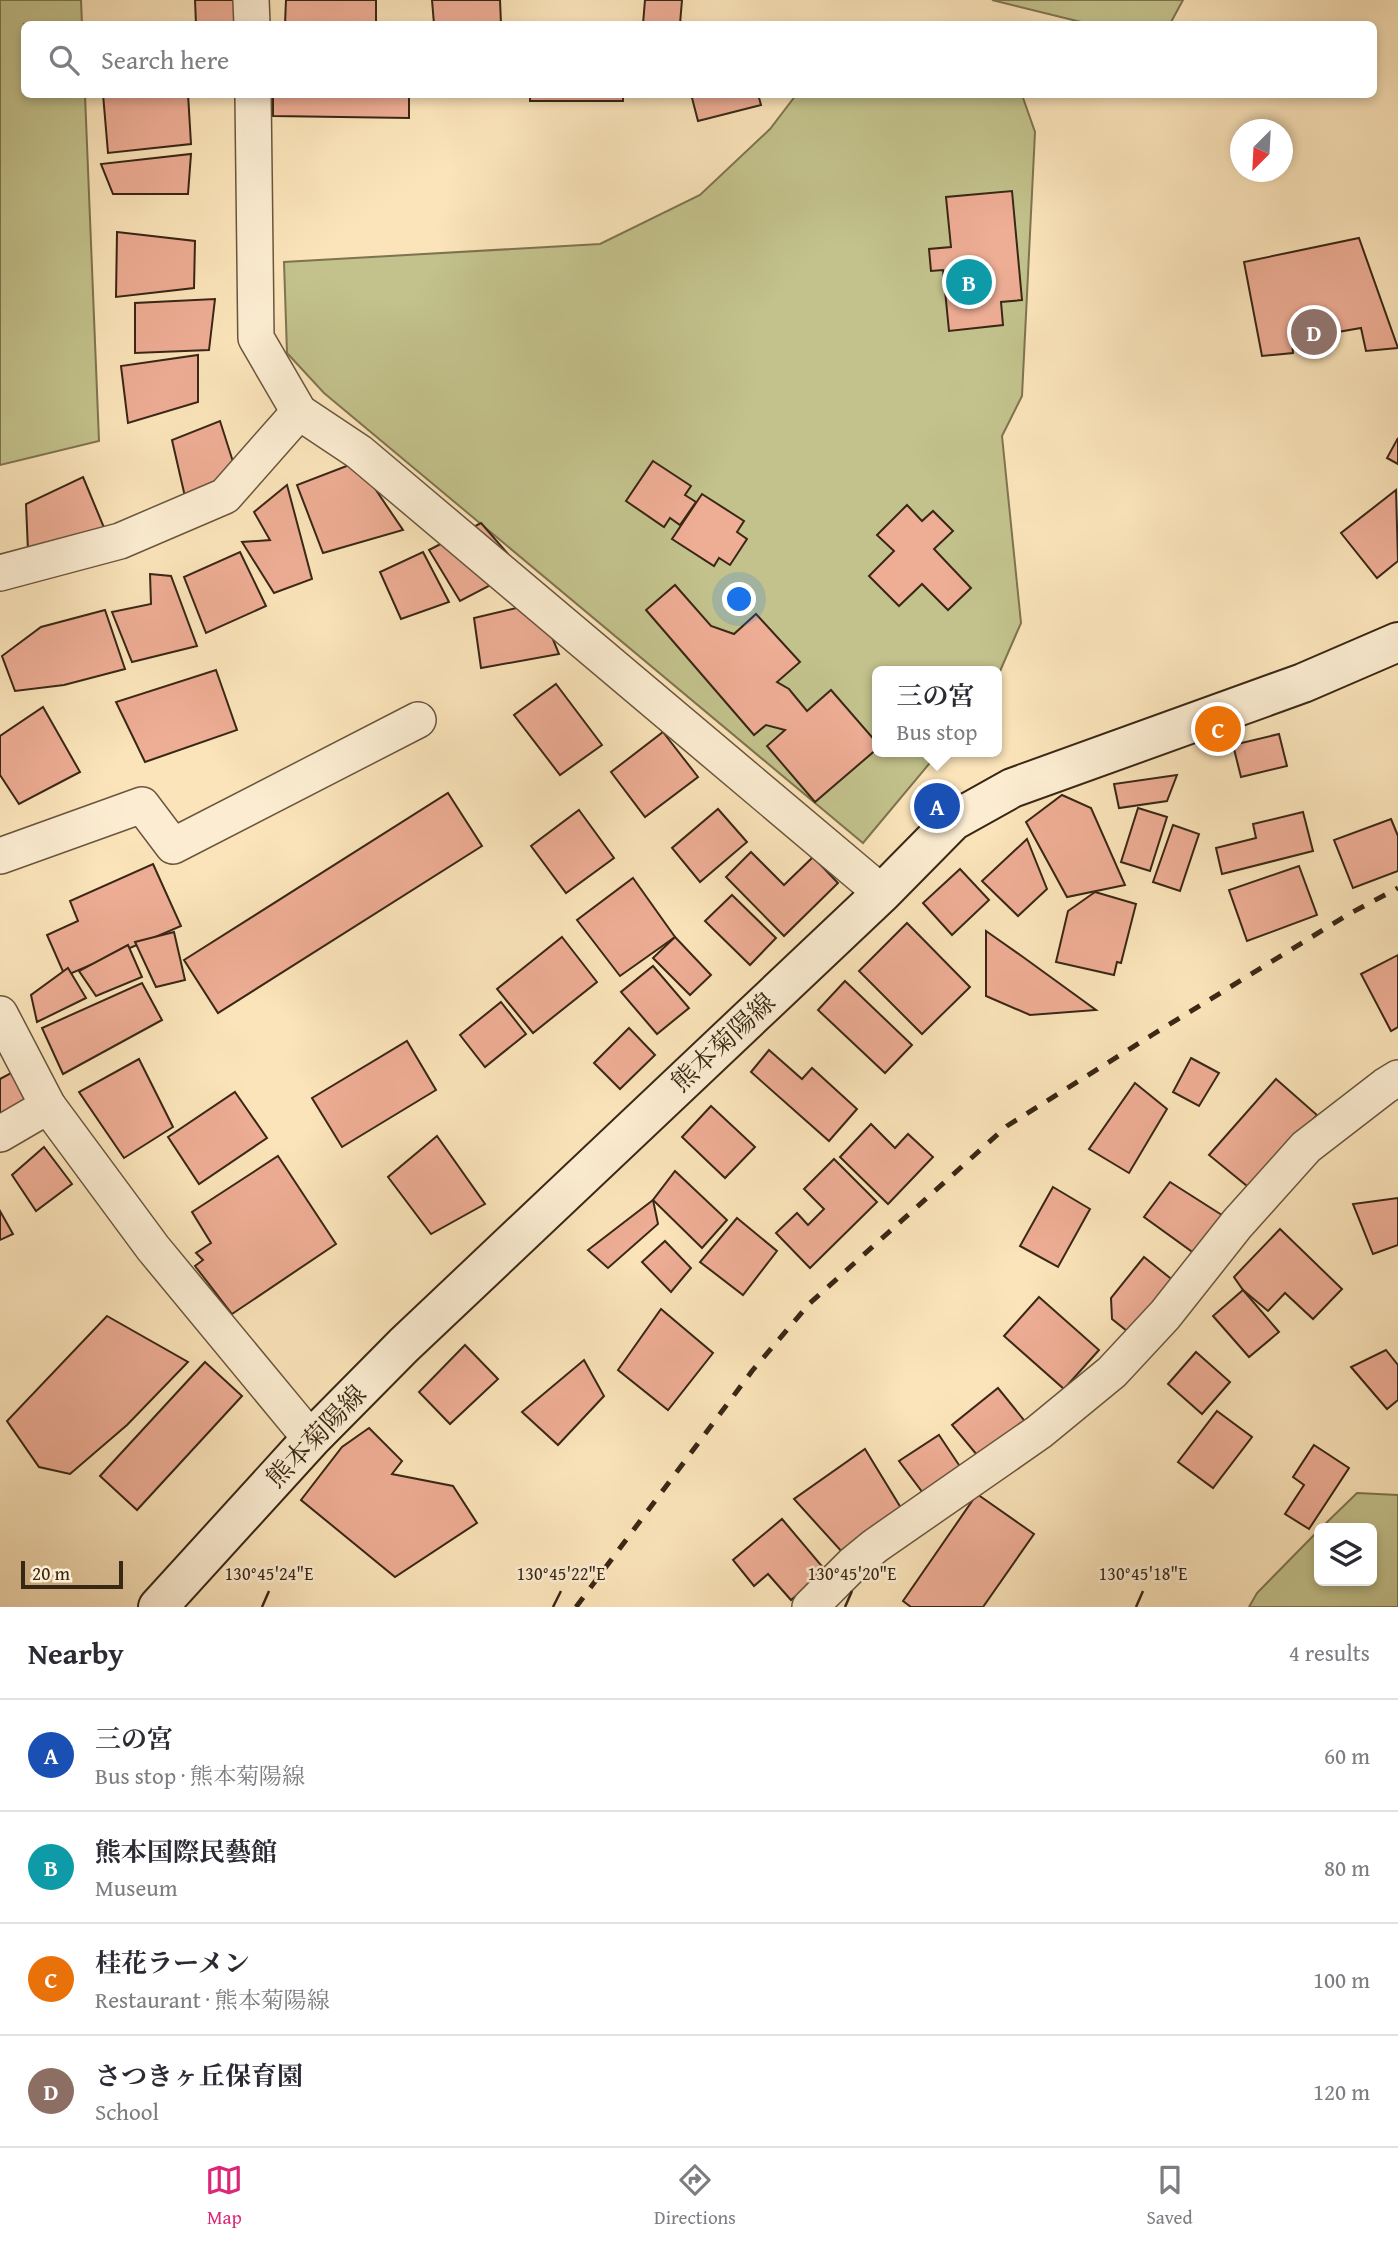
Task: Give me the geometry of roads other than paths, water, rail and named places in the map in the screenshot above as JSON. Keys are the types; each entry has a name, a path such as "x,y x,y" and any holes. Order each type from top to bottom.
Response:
{"main road":[{"name":"熊本菊陽線","path":"158,1607 311,1439 413,1336 881,893 953,821 1012,788 1303,683 1398,642"}],"street":[{"path":"251,0 252,21"},
{"path":"253,98 256,338 299,412 359,452 881,893"},
{"path":"0,573 120,541 225,496 299,412"},
{"path":"0,856 142,805 173,846 418,720"},
{"path":"0,1014 48,1106 153,1248 311,1439"},
{"path":"810,1607 844,1572 875,1546 1039,1432 1112,1372 1165,1315 1237,1224 1306,1147 1398,1078"},
{"path":"0,1134 48,1106"}],"railway":[{"path":"576,1607 752,1371 810,1303 1007,1126 1349,914 1398,888"}],"place":[{"name":"熊本国際民藝館","path":"969,282"},
{"name":"さつきヶ丘保育園","path":"1314,332"},
{"name":"桂花ラーメン","path":"1218,729"},
{"name":"三の宮","path":"937,806"}]}
